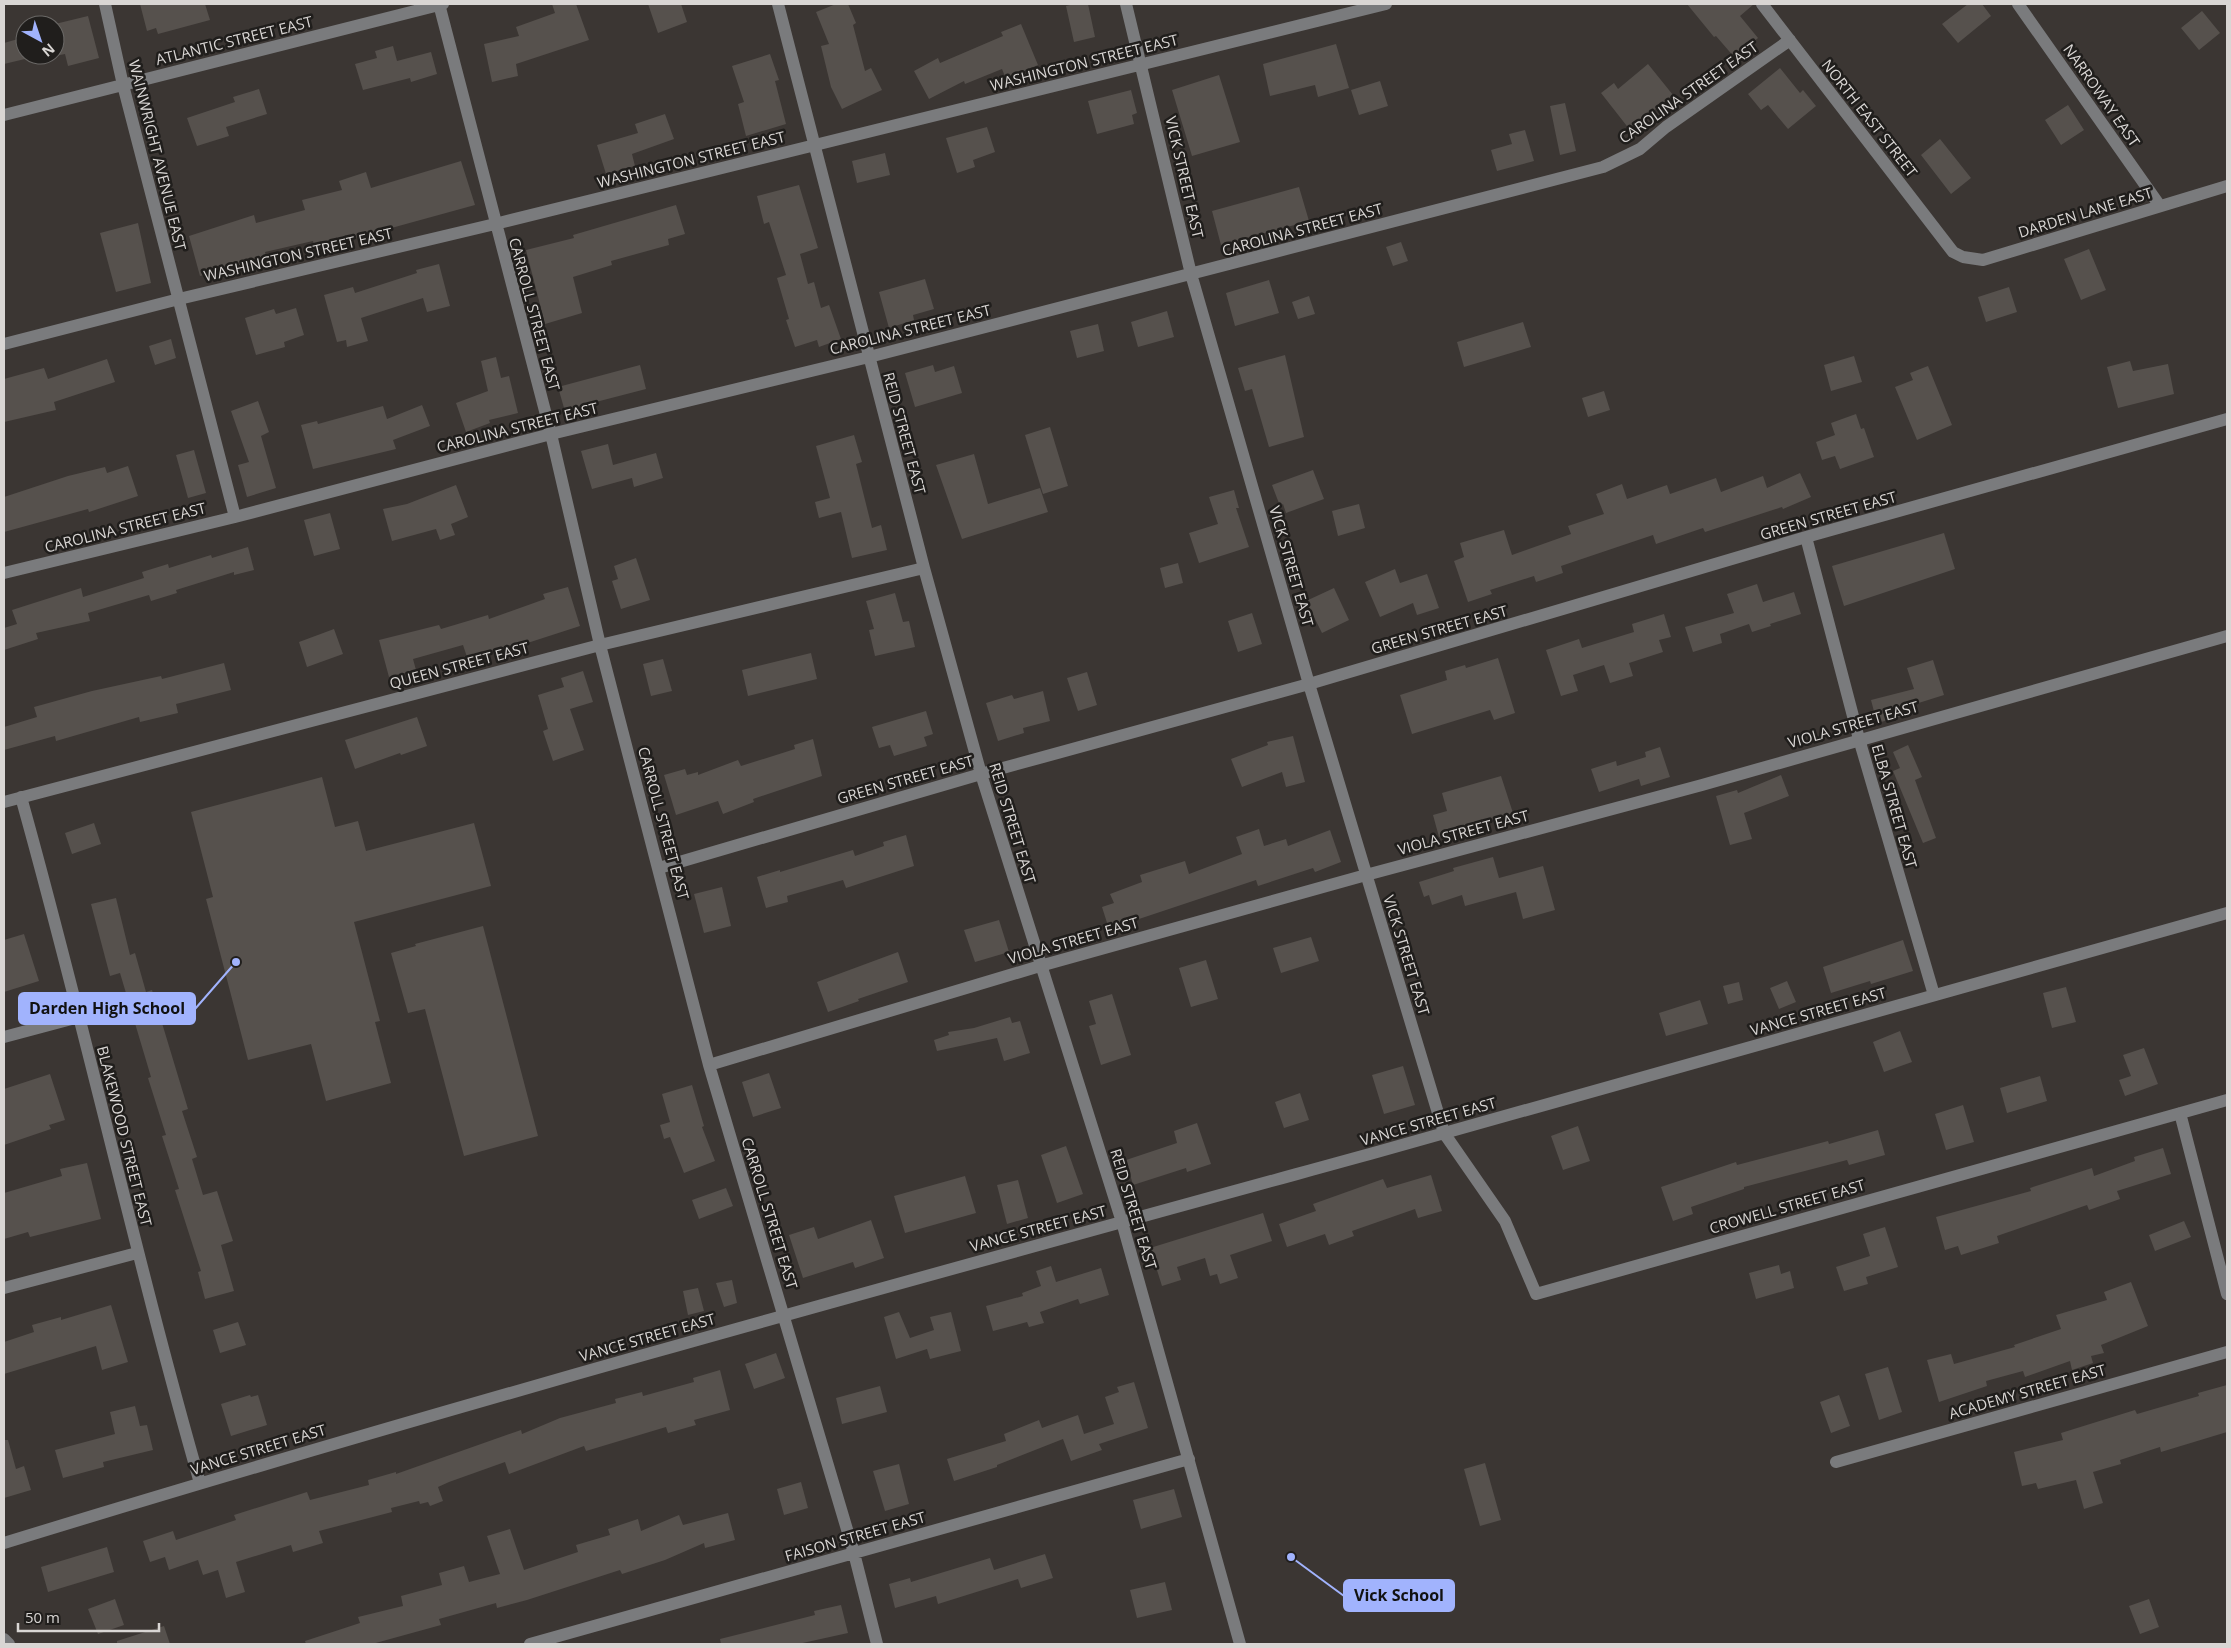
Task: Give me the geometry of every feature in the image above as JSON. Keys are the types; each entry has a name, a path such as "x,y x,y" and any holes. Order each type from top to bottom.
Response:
{"street":[{"name":"WAINWRIGHT AVENUE EAST","path":"105,4 123,86 235,517"},
{"name":"ATLANTIC STREET EAST","path":"4,115 440,4"},
{"name":"CARROLL STREET EAST","path":"440,4 495,224 551,434 600,645 709,1065 854,1553 877,1644"},
{"name":"REID STREET EAST","path":"778,4 868,357 981,774 1122,1222 1240,1644"},
{"name":"VICK STREET EAST","path":"1126,4 1142,64 1191,274 1309,684 1444,1133"},
{"name":"WASHINGTON STREET EAST","path":"4,344 179,299 495,224 1386,4"},
{"name":"NORTH EAST STREET","path":"1762,4 1953,252"},
{"name":"NARROWAY EAST","path":"2018,4 2160,206"},
{"name":"CAROLINA STREET EAST","path":"4,573 235,517 551,434 868,357 1604,167 1640,149 1666,128 1790,40"},
{"name":"DARDEN LANE EAST","path":"1953,252 1963,257 1983,260 2227,186"},
{"name":"GREEN STREET EAST","path":"659,868 981,774 1309,684 1806,537 2227,419"},
{"name":"ELBA STREET EAST","path":"1806,537 1859,739 1934,995"},
{"name":"QUEEN STREET EAST","path":"4,802 600,645 924,568"},
{"name":"VIOLA STREET EAST","path":"709,1065 1040,966 1366,875 1702,785 2227,636"},
{"name":"BLAKEWOOD STREET EAST","path":"21,797 57,924 137,1253 200,1483"},
{"name":"VANCE STREET EAST","path":"4,1543 200,1483 784,1314 1444,1133 2227,913"},
{"path":"4,1037 78,1016"},
{"name":"CROWELL STREET EAST","path":"1444,1133 1505,1221 1536,1294 2227,1100"},
{"path":"2180,1113 2227,1294"},
{"path":"4,1288 137,1253"},
{"name":"ACADEMY STREET EAST","path":"1836,1462 2227,1352"},
{"name":"FAISON STREET EAST","path":"530,1644 1189,1459"},
{"path":"4,1639 9,1644"}],"building":[{"path":"140,4 205,4 210,20 158,34 156,28 147,31"},
{"path":"552,4 576,4 589,40 516,64 518,76 492,82 484,44 519,36 516,27 555,13"},
{"path":"648,4 681,4 687,22 658,33"},
{"path":"836,4 848,4 856,23 853,25 865,71 871,68 882,90 842,109 831,87 821,46 829,44 816,12"},
{"path":"1088,4 1095,37 1074,42 1066,6"},
{"path":"1687,4 1754,4 1740,16 1758,38 1735,58 1716,36 1714,37"},
{"path":"1968,4 1982,4 1991,16 1958,43 1942,24"},
{"path":"2202,11 2220,33 2199,50 2181,28"},
{"path":"88,16 99,58 68,66 65,54 65,22"},
{"path":"1021,24 1038,65 1006,79 1002,69 965,84 964,81 929,99 914,71 938,58 940,63 1003,36 1001,32"},
{"path":"15,40 15,61 4,64 4,43"},
{"path":"1336,44 1349,88 1318,97 1315,85 1270,96 1263,64"},
{"path":"393,46 397,61 431,52 437,74 411,82 410,78 363,90 355,64 377,58 375,51"},
{"path":"770,54 779,80 775,81 786,124 746,136 738,104 744,102 732,66"},
{"path":"1648,64 1673,95 1630,130 1601,93 1614,83 1618,89"},
{"path":"1780,68 1800,93 1803,90 1816,106 1788,129 1768,105 1761,110 1748,94"},
{"path":"1219,75 1240,142 1192,156 1172,90"},
{"path":"1380,81 1388,106 1359,115 1351,90"},
{"path":"259,89 267,114 226,127 229,136 197,146 187,118 235,102 233,97"},
{"path":"1131,90 1137,113 1132,115 1134,124 1097,134 1088,101"},
{"path":"1565,103 1576,151 1560,155 1550,106"},
{"path":"2068,105 2084,130 2061,145 2045,120"},
{"path":"665,114 674,139 632,154 635,166 606,174 597,145 638,133 635,124"},
{"path":"987,127 995,152 973,160 975,167 957,173 946,138"},
{"path":"1525,130 1534,161 1497,171 1491,150 1512,144 1509,134"},
{"path":"1940,139 1971,178 1951,194 1921,155"},
{"path":"885,153 890,175 857,183 852,161"},
{"path":"461,161 475,205 315,249 313,241 265,252 267,259 200,276 189,236 254,215 256,223 305,210 302,200 342,190 339,181 366,172 371,188"},
{"path":"799,185 818,248 800,254 808,284 814,282 821,308 829,305 841,339 819,347 817,340 795,347 786,320 789,319 777,278 786,275 769,222 764,224 757,196"},
{"path":"1299,187 1309,221 1221,245 1212,211"},
{"path":"676,205 685,234 668,239 669,245 611,261 612,265 573,277 582,313 545,324 526,250 574,238 573,235"},
{"path":"138,223 151,283 116,292 100,233"},
{"path":"1401,242 1408,261 1393,266 1386,247"},
{"path":"2089,249 2106,290 2081,300 2064,259"},
{"path":"439,264 450,306 427,312 423,298 361,318 368,341 347,347 346,340 337,342 324,295 353,287 355,293 417,273 416,270"},
{"path":"925,279 934,309 913,315 914,320 889,328 879,292"},
{"path":"1269,280 1279,313 1235,326 1226,293"},
{"path":"2009,287 2017,312 1986,322 1978,297"},
{"path":"1309,296 1315,314 1298,319 1292,302"},
{"path":"296,308 304,335 284,342 285,347 256,355 245,318 274,309 276,314"},
{"path":"1167,311 1174,337 1138,347 1131,322"},
{"path":"1523,322 1531,347 1464,367 1457,342"},
{"path":"1098,324 1104,351 1077,358 1070,331"},
{"path":"171,339 176,358 155,365 149,346"},
{"path":"1285,355 1304,437 1269,447 1252,389 1245,391 1238,368"},
{"path":"1854,356 1862,382 1831,391 1824,365"},
{"path":"496,357 501,378 509,376 518,413 489,420 490,423 466,432 456,403 488,391 481,361"},
{"path":"107,359 115,382 54,402 56,410 4,422 4,379 44,368 48,379"},
{"path":"2130,361 2133,371 2168,364 2174,394 2118,408 2107,367"},
{"path":"640,365 646,389 592,403 594,407 566,415 558,387"},
{"path":"933,365 935,372 954,366 962,393 915,407 905,373"},
{"path":"1928,366 1952,425 1917,440 1895,387 1913,380 1910,373"},
{"path":"1604,391 1610,410 1588,417 1582,398"},
{"path":"258,401 269,432 261,436 276,488 247,497 238,465 249,462 231,411"},
{"path":"422,405 430,426 393,440 396,449 313,469 301,425 317,421 318,424 383,406 387,419"},
{"path":"1856,414 1861,429 1864,428 1874,457 1840,469 1835,456 1822,460 1816,442 1835,435 1831,423"},
{"path":"1050,427 1068,486 1043,494 1025,435"},
{"path":"854,435 862,462 856,464 872,528 881,525 887,550 852,558 841,512 819,518 815,502 830,498 816,446"},
{"path":"608,444 613,465 656,453 663,478 634,487 632,478 592,489 581,451"},
{"path":"194,450 206,493 188,498 176,455"},
{"path":"974,454 988,504 1040,488 1048,512 962,539 936,465"},
{"path":"128,466 138,496 89,512 88,509 4,532 4,497 68,476 105,467 107,473"},
{"path":"1313,470 1324,499 1286,513 1283,504 1280,506 1272,485"},
{"path":"1800,473 1811,497 1783,509 1782,507 1705,532 1703,528 1656,544 1653,535 1561,566 1563,573 1536,582 1534,576 1490,590 1492,594 1468,602 1454,561 1464,557 1460,543 1504,530 1512,555 1571,534 1568,526 1604,514 1596,494 1622,484 1627,499 1667,485 1670,494 1716,478 1721,492 1763,476 1767,488"},
{"path":"456,485 468,517 451,524 455,535 440,540 436,529 392,541 383,509 407,504"},
{"path":"1234,490 1239,508 1236,508 1249,547 1199,563 1189,533 1218,524 1209,497"},
{"path":"1359,504 1365,528 1338,536 1332,511"},
{"path":"330,513 340,549 314,556 304,520"},
{"path":"1944,533 1955,569 1844,606 1832,566"},
{"path":"248,547 254,570 234,575 234,572 176,590 177,593 151,601 149,595 88,613 90,621 36,633 38,639 4,650 4,628 17,624 12,610 81,588 83,597 144,578 142,572 168,564 169,568 211,555 212,558"},
{"path":"636,558 650,600 621,609 612,581 618,579 614,566"},
{"path":"1178,563 1183,583 1165,588 1160,568"},
{"path":"1395,569 1400,583 1427,574 1439,608 1417,615 1413,603 1380,617 1365,582"},
{"path":"1757,584 1763,602 1794,592 1801,614 1752,632 1749,624 1720,634 1722,643 1693,652 1685,627 1734,613 1727,594"},
{"path":"568,587 580,626 512,648 510,645 467,657 463,645 413,659 416,670 389,677 379,640 439,625 441,629 488,615 489,619 545,599 543,594"},
{"path":"1334,588 1349,620 1322,633 1306,601"},
{"path":"895,593 903,622 909,621 915,647 875,656 869,630 874,629 866,601"},
{"path":"1252,613 1262,644 1238,652 1228,621"},
{"path":"1664,614 1671,637 1659,640 1663,652 1629,663 1633,676 1610,683 1604,665 1573,675 1578,691 1561,696 1546,650 1579,639 1582,648 1634,632 1632,624"},
{"path":"334,629 343,654 307,667 299,642"},
{"path":"811,653 817,679 748,696 742,670"},
{"path":"1498,658 1515,713 1494,720 1490,710 1412,734 1400,695 1447,680 1445,671 1465,665 1466,668"},
{"path":"663,659 672,691 651,696 643,664"},
{"path":"1933,660 1944,695 1909,706 1911,714 1877,723 1871,700 1914,689 1907,668"},
{"path":"224,663 231,690 176,704 178,713 140,722 139,717 56,741 55,736 4,750 4,727 37,717 34,707 92,691 161,676 162,679"},
{"path":"583,671 593,702 570,709 584,750 553,761 543,731 548,729 538,695 564,687 561,678"},
{"path":"1087,672 1097,705 1078,711 1067,678"},
{"path":"1043,691 1050,721 1023,728 1024,733 998,741 986,703 1012,695 1014,699"},
{"path":"926,711 933,734 924,737 927,746 894,756 890,745 879,748 872,727"},
{"path":"417,717 427,746 401,755 400,753 355,769 345,740"},
{"path":"1293,736 1305,782 1286,787 1282,772 1242,787 1231,759 1268,745 1267,742"},
{"path":"813,739 822,776 753,799 754,802 723,814 718,801 676,815 664,775 685,769 687,775 698,772 698,775 738,760 741,766 795,749 794,745"},
{"path":"1908,745 1922,777 1915,780 1936,838 1923,843 1893,771 1900,768 1893,752"},
{"path":"1660,747 1670,777 1641,786 1639,779 1599,792 1591,769 1616,761 1617,766 1646,757 1645,752"},
{"path":"1781,775 1789,796 1744,813 1752,839 1730,845 1716,796 1737,790 1738,793"},
{"path":"1501,776 1513,813 1439,837 1433,815 1447,811 1442,793"},
{"path":"322,777 335,827 358,821 366,851 474,823 491,886 354,922 380,1021 375,1022 391,1083 326,1101 311,1044 248,1060 206,899 213,897 191,812"},
{"path":"94,823 101,844 72,854 65,833"},
{"path":"1259,829 1264,846 1286,839 1288,846 1330,830 1341,862 1315,872 1313,868 1258,886 1256,880 1109,929 1102,907 1114,903 1110,894 1142,882 1140,875 1185,861 1189,874 1242,854 1236,837"},
{"path":"906,835 914,866 846,888 843,880 787,896 788,902 766,908 757,877 853,850 855,856 884,846 883,842"},
{"path":"1493,857 1499,878 1543,866 1555,910 1523,919 1516,892 1465,906 1462,895 1432,905 1429,895 1424,897 1419,882 1454,871 1453,868"},
{"path":"722,887 731,926 704,933 694,894"},
{"path":"116,898 130,955 135,953 146,992 152,990 188,1109 182,1111 197,1157 192,1159 203,1195 217,1191 233,1241 221,1245 234,1291 205,1299 198,1272 201,1271 175,1190 179,1189 162,1136 166,1135 148,1078 151,1077 120,973 110,976 91,904"},
{"path":"999,920 1009,952 975,962 964,930"},
{"path":"483,926 538,1136 464,1156 425,1009 408,1013 391,953 416,946 415,944"},
{"path":"24,934 39,981 4,992 4,940"},
{"path":"1311,937 1319,961 1281,973 1273,948"},
{"path":"1903,940 1913,971 1871,984 1870,981 1831,993 1823,967"},
{"path":"898,952 908,982 858,999 859,1001 828,1012 817,982"},
{"path":"1206,960 1218,999 1191,1007 1179,968"},
{"path":"1787,981 1796,1002 1779,1009 1770,988"},
{"path":"1739,982 1743,1000 1728,1004 1723,986"},
{"path":"2066,987 2076,1022 2052,1028 2043,993"},
{"path":"1112,994 1131,1055 1101,1065 1089,1026 1096,1024 1089,1001"},
{"path":"1700,1000 1708,1024 1666,1036 1659,1013"},
{"path":"1010,1017 1012,1023 1020,1021 1030,1053 1004,1061 997,1038 937,1051 934,1040 949,1035 948,1032 974,1028"},
{"path":"1900,1031 1912,1062 1884,1072 1873,1042"},
{"path":"2144,1048 2158,1084 2125,1096 2119,1080 2131,1076 2123,1055"},
{"path":"1403,1066 1415,1105 1384,1114 1372,1075"},
{"path":"769,1073 781,1108 753,1117 742,1082"},
{"path":"50,1074 65,1120 49,1125 51,1129 4,1145 4,1089"},
{"path":"2040,1076 2047,1101 2007,1113 2000,1088"},
{"path":"692,1085 704,1126 702,1127 715,1161 684,1173 670,1137 664,1139 660,1125 670,1122 662,1094"},
{"path":"1300,1093 1309,1120 1284,1128 1275,1102"},
{"path":"1963,1105 1974,1142 1946,1150 1935,1114"},
{"path":"1197,1123 1211,1164 1187,1172 1186,1168 1133,1185 1126,1160 1177,1143 1174,1131"},
{"path":"1578,1126 1590,1161 1563,1170 1551,1136"},
{"path":"1878,1130 1885,1155 1849,1165 1847,1160 1744,1187 1744,1189 1691,1207 1693,1214 1673,1221 1661,1187 1736,1162 1737,1165 1828,1141 1829,1144"},
{"path":"1066,1146 1083,1194 1057,1203 1041,1155"},
{"path":"2163,1148 2171,1174 2117,1191 2120,1199 2089,1210 2087,1205 1997,1236 1999,1243 1961,1255 1958,1246 1945,1250 1936,1217 2031,1191 2030,1188 2092,1168 2094,1176 2135,1161 2134,1157"},
{"path":"87,1163 101,1219 30,1237 28,1232 4,1239 4,1193 62,1176 60,1169"},
{"path":"1431,1175 1442,1211 1418,1218 1415,1209 1352,1231 1354,1236 1329,1245 1325,1234 1287,1247 1279,1224 1316,1211 1313,1204 1383,1179 1387,1188"},
{"path":"965,1176 976,1213 905,1233 894,1196"},
{"path":"1018,1180 1028,1218 1007,1224 997,1185"},
{"path":"726,1188 733,1206 699,1219 692,1200"},
{"path":"1263,1213 1272,1241 1230,1255 1238,1278 1220,1284 1217,1274 1210,1276 1205,1258 1177,1267 1181,1280 1162,1286 1150,1248"},
{"path":"871,1220 884,1258 855,1268 853,1262 803,1278 789,1235 814,1227 818,1239"},
{"path":"2184,1221 2191,1237 2155,1251 2149,1235"},
{"path":"1885,1227 1898,1267 1866,1277 1868,1284 1844,1291 1836,1267 1870,1256 1863,1234"},
{"path":"1779,1265 1781,1274 1790,1271 1794,1288 1756,1299 1749,1273"},
{"path":"1051,1266 1056,1282 1101,1268 1109,1295 1080,1304 1078,1299 1040,1312 1044,1323 1029,1327 1027,1322 993,1331 986,1306 1023,1296 1022,1293 1041,1286 1036,1271"},
{"path":"732,1280 737,1303 724,1307 716,1283"},
{"path":"2131,1282 2148,1326 2101,1345 2104,1353 2091,1356 2093,1363 2072,1370 2070,1361 2025,1377 2023,1371 1986,1381 1987,1386 1939,1402 1927,1360 1951,1354 1954,1364 2015,1347 2014,1345 2061,1329 2056,1315 2107,1300 2104,1292"},
{"path":"698,1288 704,1311 688,1315 683,1291"},
{"path":"111,1305 128,1362 102,1370 96,1346 4,1374 4,1342 34,1332 32,1325 61,1317 61,1320"},
{"path":"899,1312 910,1338 934,1330 930,1317 951,1312 961,1351 930,1359 927,1349 896,1359 884,1317"},
{"path":"238,1322 246,1345 220,1353 213,1330"},
{"path":"776,1353 785,1378 754,1389 745,1364"},
{"path":"1888,1367 1902,1412 1879,1420 1865,1374"},
{"path":"720,1370 730,1410 694,1420 696,1425 668,1433 666,1427 586,1451 584,1446 509,1474 505,1462 449,1482 438,1487 443,1501 430,1506 428,1502 420,1504 419,1501 391,1508 392,1512 319,1531 323,1543 293,1552 291,1545 236,1562 245,1592 226,1598 218,1570 203,1575 198,1560 169,1570 165,1557 150,1562 143,1541 173,1531 176,1540 236,1520 234,1515 307,1492 310,1500 369,1485 368,1480 396,1472 396,1474 521,1430 522,1434 560,1418 616,1403 615,1399 642,1392 643,1396 694,1382 693,1378"},
{"path":"1134,1382 1148,1428 1099,1444 1102,1450 1071,1461 1063,1439 997,1465 997,1467 954,1481 947,1459 1006,1441 1004,1434 1039,1420 1042,1428 1078,1415 1084,1434 1114,1424 1105,1397 1119,1392 1117,1387"},
{"path":"2227,1385 2227,1432 2161,1452 2160,1447 2120,1460 2121,1464 2093,1472 2103,1503 2084,1509 2076,1480 2038,1489 2036,1483 2022,1486 2014,1452 2063,1440 2061,1433 2135,1410 2137,1414 2199,1396 2198,1393"},
{"path":"880,1386 887,1412 842,1424 836,1398"},
{"path":"250,1395 251,1397 258,1395 267,1425 231,1436 221,1404"},
{"path":"1839,1395 1850,1426 1831,1433 1820,1402"},
{"path":"135,1406 140,1426 147,1425 153,1450 103,1462 104,1467 63,1478 55,1450 115,1434 110,1412"},
{"path":"4,1440 8,1440 16,1469 24,1466 31,1490 4,1498"},
{"path":"1485,1463 1501,1520 1480,1526 1464,1469"},
{"path":"899,1464 909,1504 885,1511 873,1471"},
{"path":"801,1482 808,1508 784,1515 777,1489"},
{"path":"1174,1489 1182,1517 1141,1529 1133,1500"},
{"path":"728,1513 735,1540 705,1548 704,1543 665,1560 622,1574 620,1570 497,1608 496,1603 439,1619 441,1625 372,1644 306,1644 305,1641 360,1623 358,1617 403,1606 401,1596 442,1585 439,1573 464,1566 469,1582 500,1574 487,1536 510,1529 524,1570 578,1552 576,1545 610,1535 608,1529 638,1519 641,1531 679,1515 683,1525"},
{"path":"107,1547 114,1572 48,1592 41,1567"},
{"path":"1045,1554 1053,1578 1021,1588 1018,1579 938,1604 936,1596 895,1608 889,1584 910,1578 911,1582 990,1558 994,1570"},
{"path":"1165,1582 1172,1610 1137,1618 1130,1590"},
{"path":"115,1599 124,1625 98,1634 88,1609"},
{"path":"2149,1599 2159,1627 2140,1634 2129,1606"},
{"path":"841,1605 848,1633 798,1644 721,1644 720,1639 815,1615 814,1611"},
{"path":"164,1626 170,1644 117,1644 117,1641"}],"place":[{"name":"Darden High School","path":"236,962"},
{"name":"Vick School","path":"1291,1557"}]}
